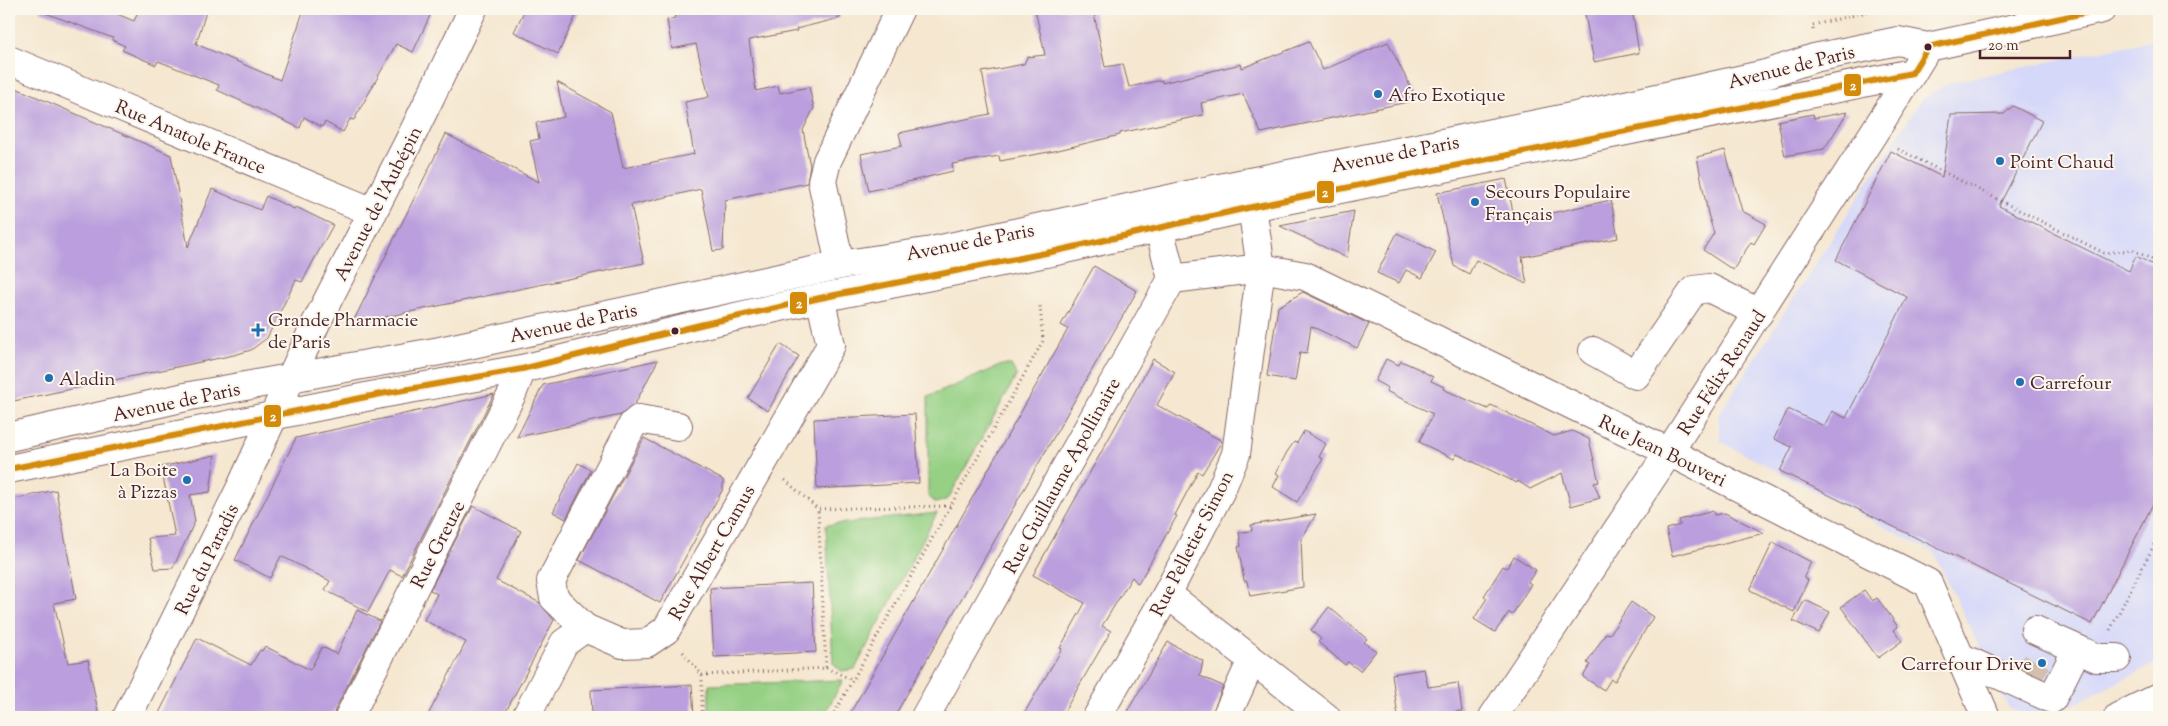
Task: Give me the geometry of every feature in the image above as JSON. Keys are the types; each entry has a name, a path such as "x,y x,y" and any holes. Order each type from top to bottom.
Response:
{"street":[{"name":"Avenue de l'Aubépin","path":"282,397 316,323 473,9"},
{"path":"840,265 822,181 827,161 900,9"},
{"name":"Avenue de Paris","path":"9,469 282,397 450,348 840,265 932,251 1215,189 1571,118 1766,74 1814,58 1898,41 1928,47 2102,9"},
{"path":"1912,73 1928,47"},
{"name":"Rue Anatole France","path":"9,60 373,212"},
{"name":"Avenue de Paris","path":"9,437 190,396 282,397 522,369 704,324 820,298 1056,251 1252,207 1912,73"},
{"name":"Rue Félix Renaud","path":"1493,717 1669,452 1912,73"},
{"name":"Rue Pelletier Simon","path":"1097,717 1167,594 1221,490 1236,454 1261,268 1252,207"},
{"path":"1159,228 1172,279"},
{"name":"Rue Jean Bouveri","path":"1172,279 1261,268 1306,276 1669,452 1928,583 1986,717"},
{"name":"Rue Guillaume Apollinaire","path":"925,717 1172,279"},
{"path":"1593,351 1636,376 1694,290 1709,288 1752,324"},
{"name":"Rue Albert Camus","path":"585,628 622,644 647,643 666,630 831,345 820,298"},
{"name":"Rue Greuze","path":"349,717 512,394 522,369"},
{"name":"Rue du Paradis","path":"127,717 241,487 282,397"},
{"path":"526,717 564,643 585,628 554,598 551,581 633,424 639,419 678,426"},
{"path":"1167,594 1326,717"},
{"path":"2035,630 2097,658 2117,658"},
{"path":"1960,657 2052,698 2077,649"},
{"path":"1226,717 1252,660"},
{"path":"2118,717 2159,697"}],"path":[{"path":"1894,147 2104,253 2134,250 2159,263"},
{"path":"832,717 1043,341 1040,305"},
{"path":"763,461 818,509 950,506"},
{"path":"818,509 826,668"},
{"path":"2117,658 2106,636 2159,535"},
{"path":"666,630 702,675 702,717"},
{"path":"702,675 826,668 853,680"}],"shaded area":[{"path":"2159,39 2159,662 2048,717 2035,717 2008,707 1934,553 1721,442 1718,416 1921,99 1952,82"}],"green space":[{"path":"1002,365 1011,365 1017,375 948,499 936,503 928,496 928,397"},
{"path":"937,513 855,669 841,671 833,663 826,525"},
{"path":"843,680 823,717 709,717 709,685"}],"building":[{"path":"41,9 105,9 134,21 139,9 207,9 196,44 280,80 304,9 433,9 413,52 396,44 354,120 350,119 343,132 325,122 322,127 304,117 300,128 217,90 219,85 158,61 156,65 122,50 125,46 112,40 113,38 40,11"},
{"path":"525,9 579,9 558,54 514,32"},
{"path":"673,9 839,9 840,18 796,29 797,31 749,40 756,91 778,86 780,93 809,87 814,108 803,130 810,166 807,183 725,200 723,250 713,251 701,189 631,205 644,263 352,324 446,134 539,182 530,141 539,139 536,123 564,117 557,82 611,112 623,168 694,154 685,102 709,97 696,44 672,49 667,20 675,18"},
{"path":"1035,9 1093,9 1105,67 1123,64 1129,87 1162,80 1162,83 1241,64 1242,68 1309,42 1323,70 1388,42 1417,100 1261,133 1243,94 1201,103 1203,115 1120,133 1120,135 1054,151 1000,161 999,156 952,164 953,171 869,191 861,154 902,146 899,133 990,114 982,72 1024,64 1027,57 1045,55"},
{"path":"1584,9 1632,9 1639,53 1594,62"},
{"path":"9,85 171,155 188,247 212,189 260,210 266,196 294,209 296,207 333,225 302,282 296,280 267,338 251,350 234,355 9,402"},
{"name":"Carrefour","path":"2013,106 2042,121 1999,206 2129,271 2136,256 2159,268 2159,492 2092,624 1780,471 1792,447 1774,439 1788,409 1824,426 1832,411 1846,418 1907,297 1836,260 1891,151 1942,177 1951,115 2004,114"},
{"path":"1848,112 1824,149 1785,156 1778,121 1813,114 1814,118"},
{"path":"1725,150 1742,211 1766,224 1754,244 1751,242 1733,270 1703,250 1714,233 1708,214 1697,157"},
{"path":"1506,179 1515,221 1611,200 1618,238 1522,257 1527,284 1476,260 1469,274 1454,266 1437,193"},
{"path":"1354,211 1347,258 1280,226"},
{"path":"1397,233 1436,252 1422,278 1406,270 1399,283 1377,273"},
{"path":"1094,266 1137,291 894,717 848,717 1068,329 1061,325"},
{"path":"1303,292 1369,324 1357,348 1311,326 1307,353 1300,352 1295,381 1267,376 1278,307"},
{"path":"780,344 799,356 768,411 748,398"},
{"path":"1153,359 1175,372 1157,405 1222,441 1202,474 1198,471 1175,515 1177,516 1138,584 1132,577 1102,626 1111,631 1061,717 1022,717 1062,649 1060,648 1085,603 1033,575"},
{"path":"1386,359 1399,365 1401,361 1417,368 1433,377 1431,381 1444,387 1443,389 1488,409 1491,405 1554,436 1572,431 1589,439 1599,482 1594,483 1600,498 1571,506 1562,473 1530,489 1518,481 1517,483 1457,454 1454,459 1419,442 1433,414 1386,391 1388,388 1375,381"},
{"path":"658,360 635,404 621,415 517,437 543,385"},
{"path":"494,394 402,576 390,570 368,612 325,590 330,581 281,556 270,578 235,560 296,438"},
{"path":"915,414 919,483 817,489 814,419"},
{"path":"1304,431 1326,444 1319,457 1323,459 1297,502 1273,487 1279,475 1276,473 1287,452 1294,442 1297,443"},
{"path":"644,438 723,480 723,489 660,603 579,560"},
{"path":"215,455 210,492 190,495 195,521 173,568 155,569 148,538 175,536 161,467"},
{"path":"578,463 591,470 566,519 553,512"},
{"path":"56,490 76,599 54,603 68,663 88,660 99,717 9,717 9,500"},
{"path":"473,506 521,531 496,580 540,603 554,620 503,717 427,717 466,642 424,620 437,594 430,590"},
{"path":"1713,511 1714,515 1725,513 1764,533 1672,556 1666,529 1680,525 1679,520"},
{"path":"1316,514 1301,540 1303,587 1250,596 1247,581 1244,581 1238,547 1241,546 1239,532 1252,531 1251,525"},
{"path":"1773,542 1811,562 1804,577 1808,580 1794,612 1750,590"},
{"path":"1514,556 1536,570 1528,582 1531,584 1512,615 1509,612 1495,632 1474,619 1487,598 1484,596 1503,566 1507,568"},
{"path":"812,583 816,652 714,657 710,588"},
{"path":"1864,590 1872,601 1877,598 1887,611 1898,627 1894,630 1902,641 1878,658 1841,607"},
{"path":"1805,600 1830,612 1819,633 1793,621"},
{"path":"1631,602 1653,617 1615,681 1611,679 1604,690 1583,677 1590,665 1587,663 1606,633 1610,634"},
{"path":"1329,607 1367,639 1364,642 1376,651 1360,671 1348,662 1345,665 1318,642 1321,639 1311,630"},
{"path":"357,610 380,621 333,717 157,717 197,638 251,665 260,650 262,651 265,646 310,670 322,647 337,654"},
{"path":"1168,642 1203,661 1200,676 1223,686 1211,717 1124,717"},
{"path":"1424,669 1428,687 1458,683 1462,711 1448,713 1449,717 1398,717 1392,674"},
{"path":"692,685 694,717 592,717 591,690"}],"tunnel":[{"path":"2024,686 2049,636"}],"transit line":[{"name":"2","path":"9,469 381,394 522,369 704,324 820,298 1056,251 1252,207 1912,73 1928,47 2102,9"}],"place":[{"name":"Afro Exotique","path":"1378,94"},
{"name":"Point Chaud","path":"2000,161"},
{"name":"Secours Populaire Français","path":"1475,202"},
{"name":"Grande Pharmacie de Paris","path":"258,330"},
{"name":"Aladin","path":"49,378"},
{"name":"Carrefour","path":"2020,382"},
{"name":"La Boite à Pizzas","path":"187,480"},
{"name":"Carrefour Drive","path":"2042,663"}]}
